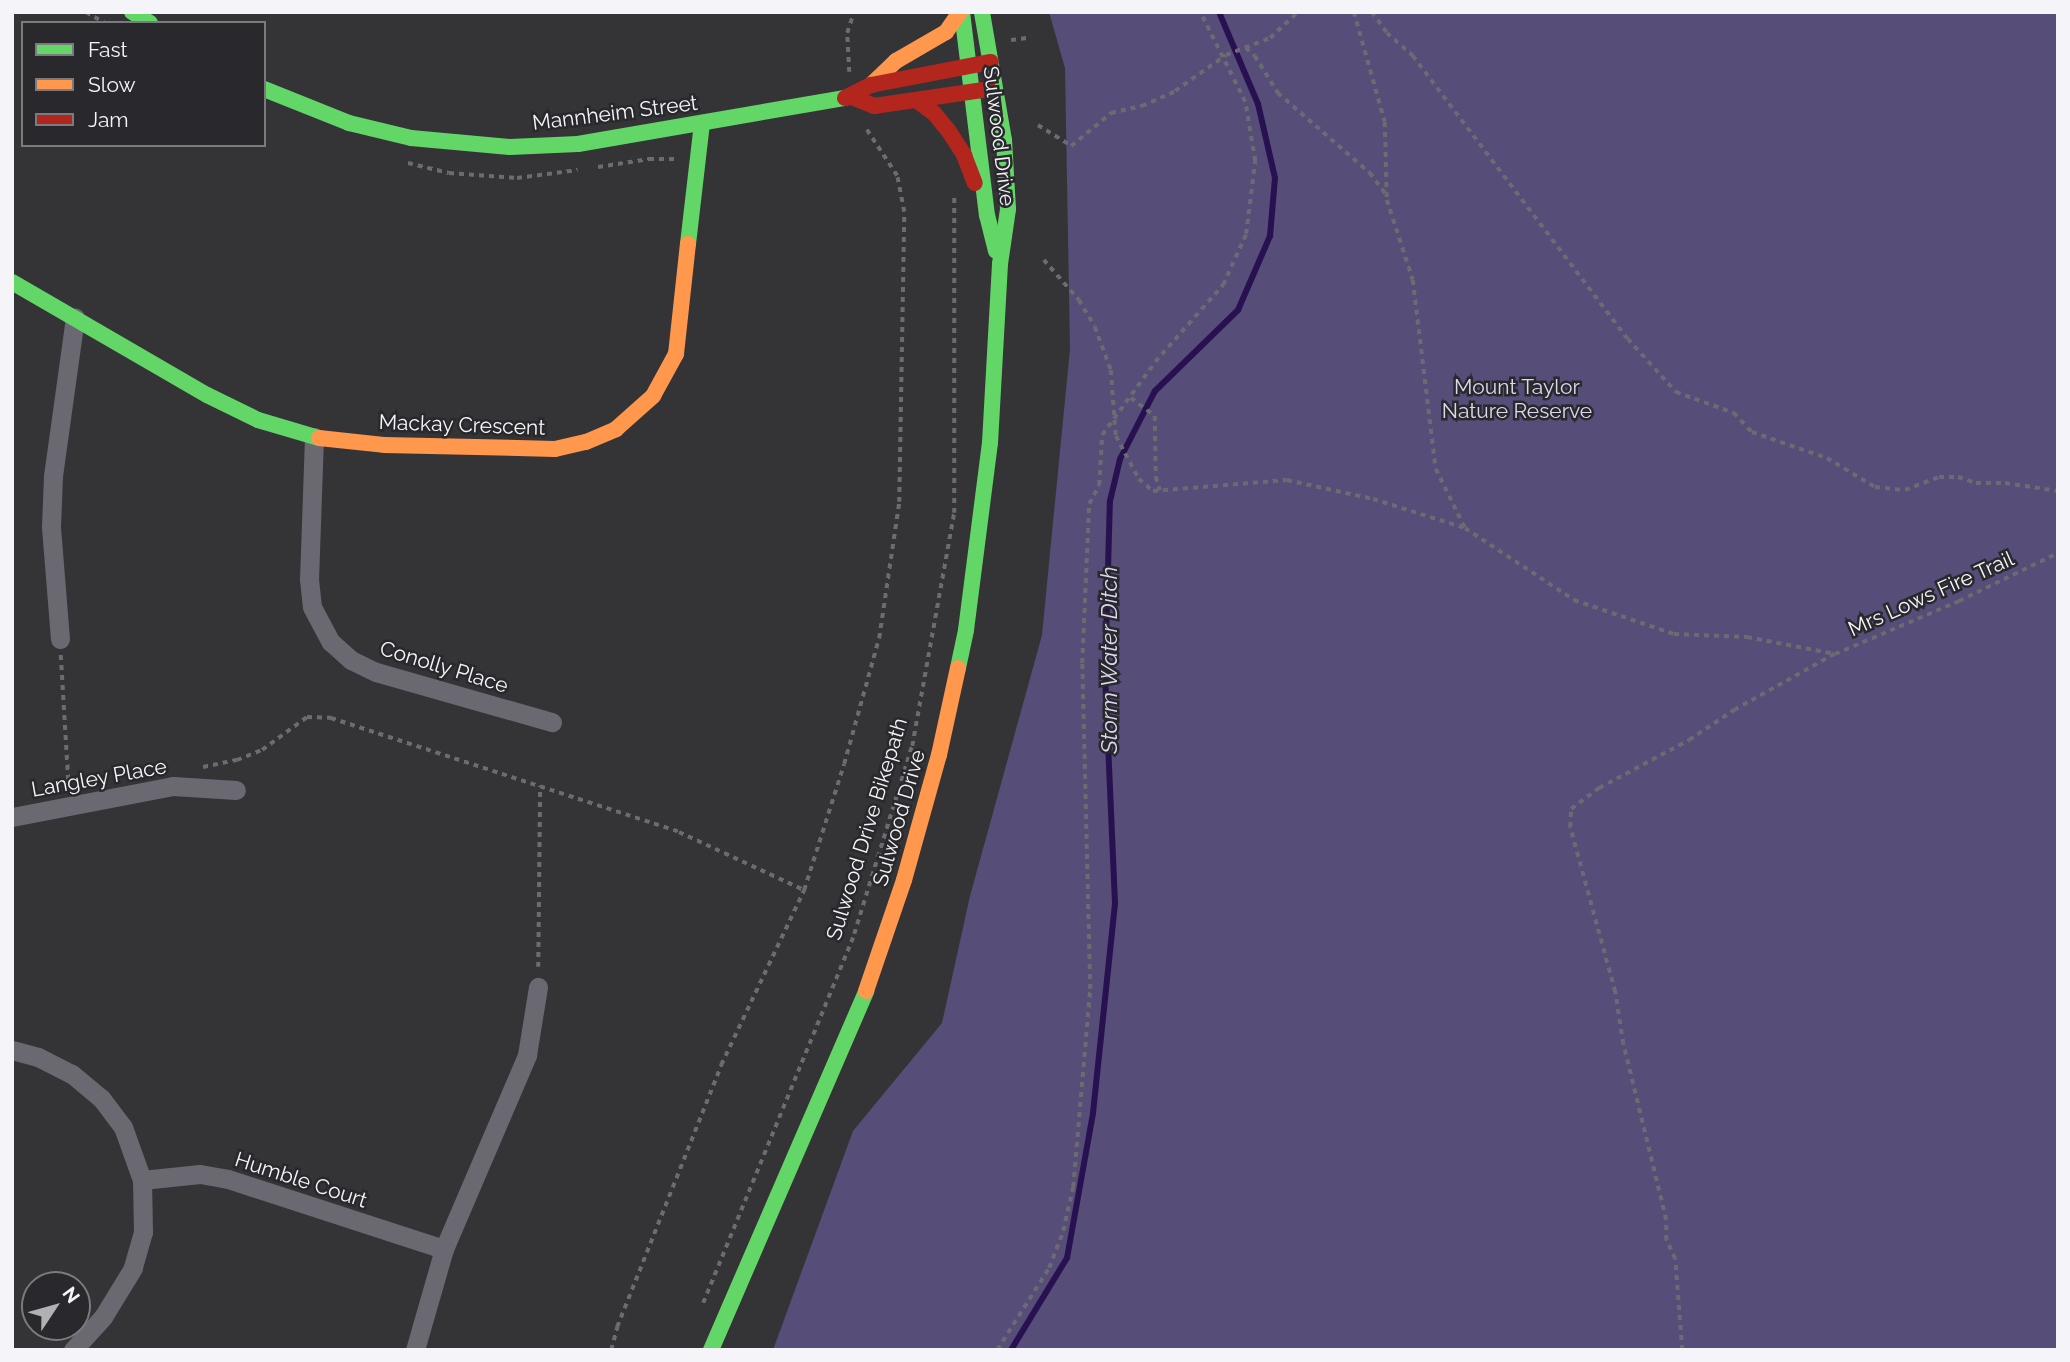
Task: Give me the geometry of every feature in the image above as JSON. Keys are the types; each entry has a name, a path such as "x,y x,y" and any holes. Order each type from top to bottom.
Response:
{"main road":[{"name":"Sulwood Drive","path":"961,12 987,215 1000,264"},
{"path":"871,85 896,61 946,32 961,12"},
{"name":"Sulwood Drive","path":"711,1350 862,1003 904,880 939,755 976,568 990,443 1000,264 1008,209 1004,140 982,12"},
{"name":"Mannheim Street","path":"266,90 349,123 443,143 510,147 578,144 852,97 871,85 991,62"},
{"name":"Mannheim Street","path":"852,97 874,106 995,88"},
{"path":"916,100 934,113 964,155 987,215"},
{"name":"Mackay Crescent","path":"12,282 207,395 258,420 314,437 384,445 555,449 586,442 630,419 663,382 680,339 702,123"}],"street":[{"path":"60,639 51,526 53,476 75,318"},
{"name":"Conolly Place","path":"314,437 309,579 312,607 331,642 351,660 376,672 552,722"},
{"name":"Langley Place","path":"12,817 173,786 236,790"},
{"path":"415,1350 444,1249 527,1055 538,987"},
{"path":"12,1050 38,1057 72,1074 101,1098 123,1128 142,1180 143,1232 133,1268 103,1317 73,1350"},
{"name":"Humble Court","path":"142,1180 200,1174 228,1179 444,1249"}],"path":[{"path":"86,12 102,21"},
{"path":"852,97 847,33 853,12"},
{"path":"997,1350 1049,1268 1063,1231 1073,1187 1090,989 1082,751 1089,503 1099,485 1102,435 1133,399 1155,362 1223,285 1246,234 1255,161 1245,102 1225,56 1200,12"},
{"path":"1038,125 1071,146 1111,113 1142,106 1175,91 1225,56 1270,38 1298,12"},
{"path":"1353,12 1385,122 1386,194 1413,280 1436,469 1465,528"},
{"path":"1372,12 1381,25 1413,56 1470,135 1599,298 1628,339 1676,392 1734,413 1752,432 1827,458 1875,487 1905,490 1939,477 1958,477 1976,483 2005,483 2058,491"},
{"path":"1006,41 1027,38"},
{"path":"1246,48 1255,56 1278,93 1370,173 1386,194"},
{"path":"611,1350 617,1327 721,1065 804,890 879,638 899,502 904,212 897,176 865,128"},
{"name":"Sulwood Drive Bikepath","path":"698,1315 854,934 912,746 954,513 956,206 953,186"},
{"path":"1044,260 1079,300 1096,327 1111,370 1116,436 1139,480 1153,491 1287,480 1373,499 1465,528"},
{"path":"1133,399 1156,416 1156,463 1160,490"},
{"name":"Mrs Lows Fire Trail","path":"1465,528 1574,600 1674,634 1747,637 1835,654 1959,601 2058,554"},
{"path":"60,639 70,806"},
{"path":"1682,1350 1675,1259 1667,1240 1667,1220 1625,1051 1615,992 1570,827 1571,809 1599,788 1689,740 1734,710 1835,654"},
{"path":"237,760 262,750 307,717 331,718 679,832 804,890"},
{"path":"538,987 540,786"}],"green space":[{"name":"Mount Taylor Nature Reserve","path":"1049,12 2058,12 2058,1350 773,1350 853,1131 942,1023 970,896 1042,635 1070,349 1065,68"}],"waterway":[{"name":"Storm Water Ditch","path":"1011,1350 1067,1258 1093,1113 1115,903 1105,676 1110,501 1120,459 1155,391 1238,310 1270,236 1275,178 1258,104 1219,12"}],"traffic: fast":[{"path":"132,12 147,21"},
{"path":"962,12 987,215 996,251"},
{"path":"958,668 966,630 990,443 1000,264 1008,209 1004,140 982,12"},
{"path":"266,90 349,123 411,138 510,147 578,144 845,98"},
{"path":"688,244 702,123"},
{"path":"12,282 207,395 258,420 319,438"},
{"path":"711,1350 866,991"}],"traffic: slow":[{"path":"871,85 896,61 946,32 960,12"},
{"path":"319,438 384,445 555,449 586,442 616,429 653,396 676,354 688,244"},
{"path":"866,991 904,880 939,755 958,668"}],"traffic: jam":[{"path":"845,98 871,85 991,62"},
{"path":"852,97 874,106 989,89"},
{"path":"916,100 934,113 948,130 964,155 975,183"}]}
